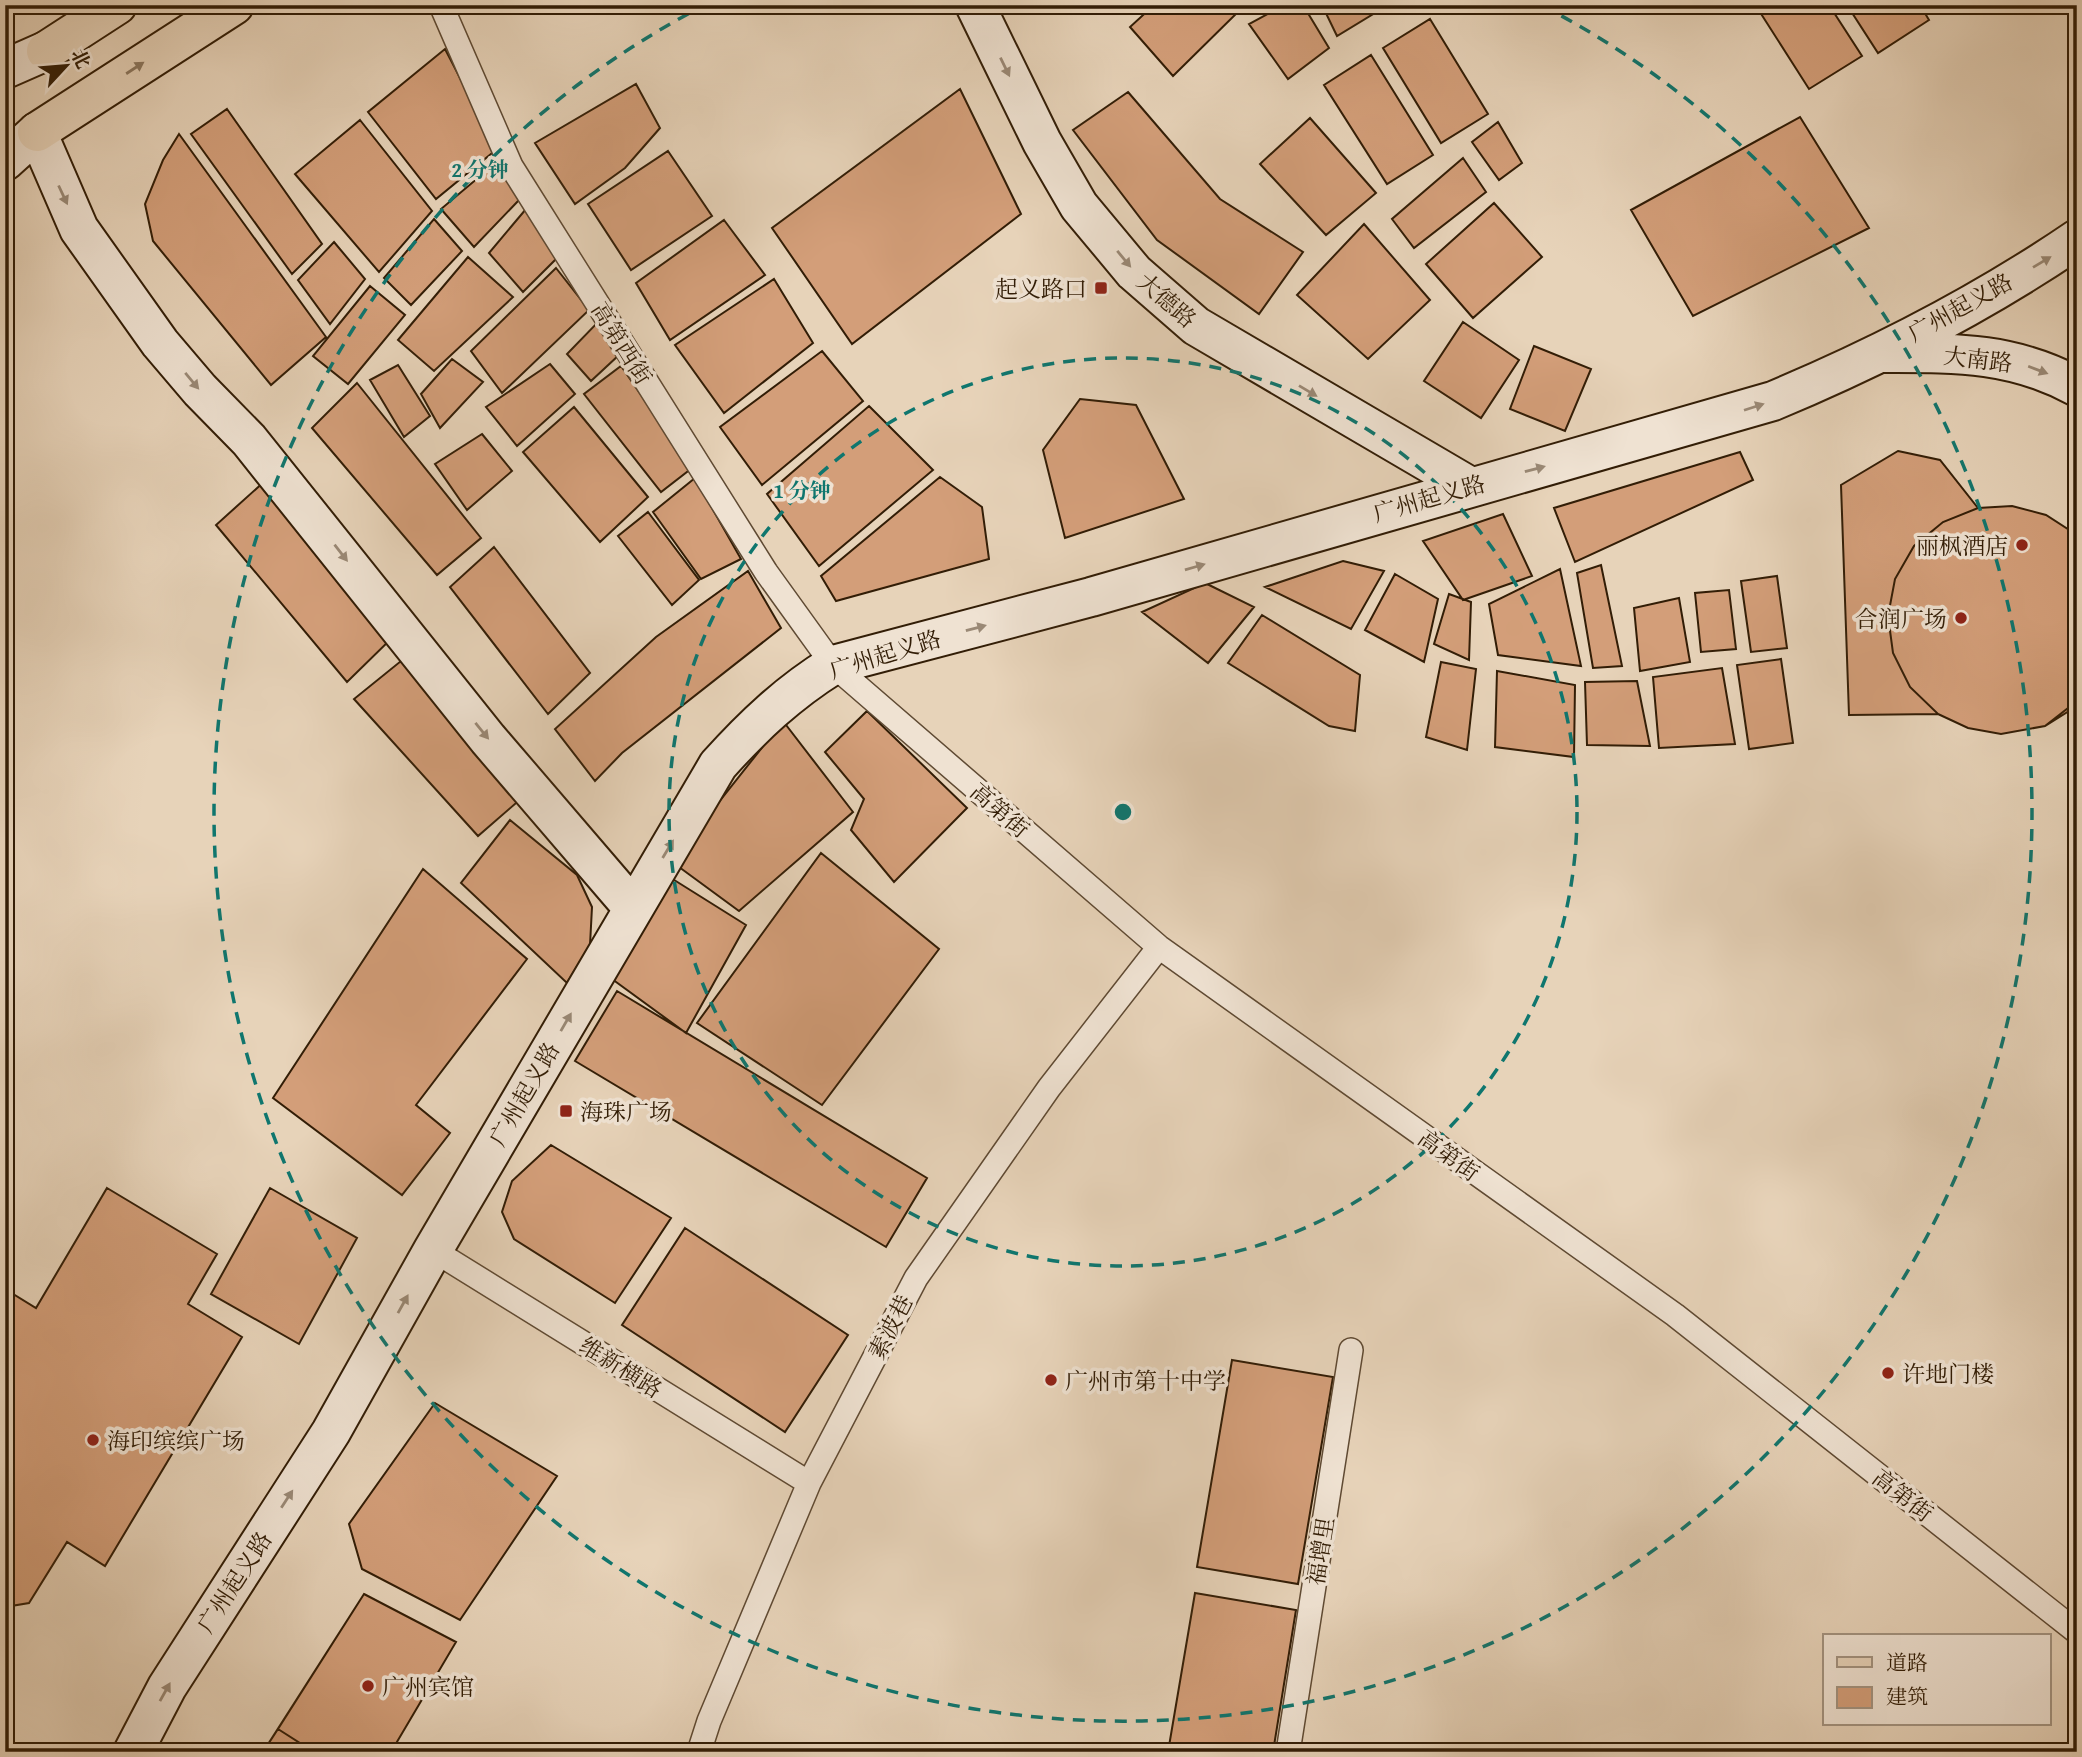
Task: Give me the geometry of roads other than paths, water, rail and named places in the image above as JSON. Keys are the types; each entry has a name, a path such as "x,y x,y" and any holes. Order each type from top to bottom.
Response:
{"main road":[{"path":"5,69 46,51 117,5"},
{"path":"5,161 37,132 234,5"},
{"name":"大德路","path":"975,5 1042,142 1079,206 1134,272 1196,326 1469,486"},
{"path":"37,132 79,229 160,343 258,450 488,739 633,908"},
{"name":"广州起义路","path":"133,1752 167,1688 331,1432 433,1251 718,765 752,727 797,687 833,665 1091,597 1469,486 1773,401 1828,378 1959,310 2077,239"},
{"name":"大南路","path":"1874,353 1990,356 2043,371 2077,387"}],"lane":[{"name":"高第西街","path":"441,5 511,166 766,572 833,665"},
{"name":"高第街","path":"833,665 1159,947 1675,1315 2077,1632"},
{"name":"素波巷","path":"699,1752 709,1721 809,1483 916,1278 1049,1088 1159,947"},
{"name":"维新横路","path":"433,1251 809,1483"},
{"name":"福增里","path":"1288,1752 1351,1350"}],"place":[{"name":"起义路口","path":"1101,288"},
{"name":"丽枫酒店","path":"2022,545"},
{"name":"合润广场","path":"1961,618"},
{"name":"海珠广场","path":"566,1111"},
{"name":"许地门楼","path":"1888,1373"},
{"name":"广州市第十中学","path":"1051,1380"},
{"name":"海印缤缤广场","path":"93,1440"},
{"name":"广州宾馆","path":"368,1686"}]}
